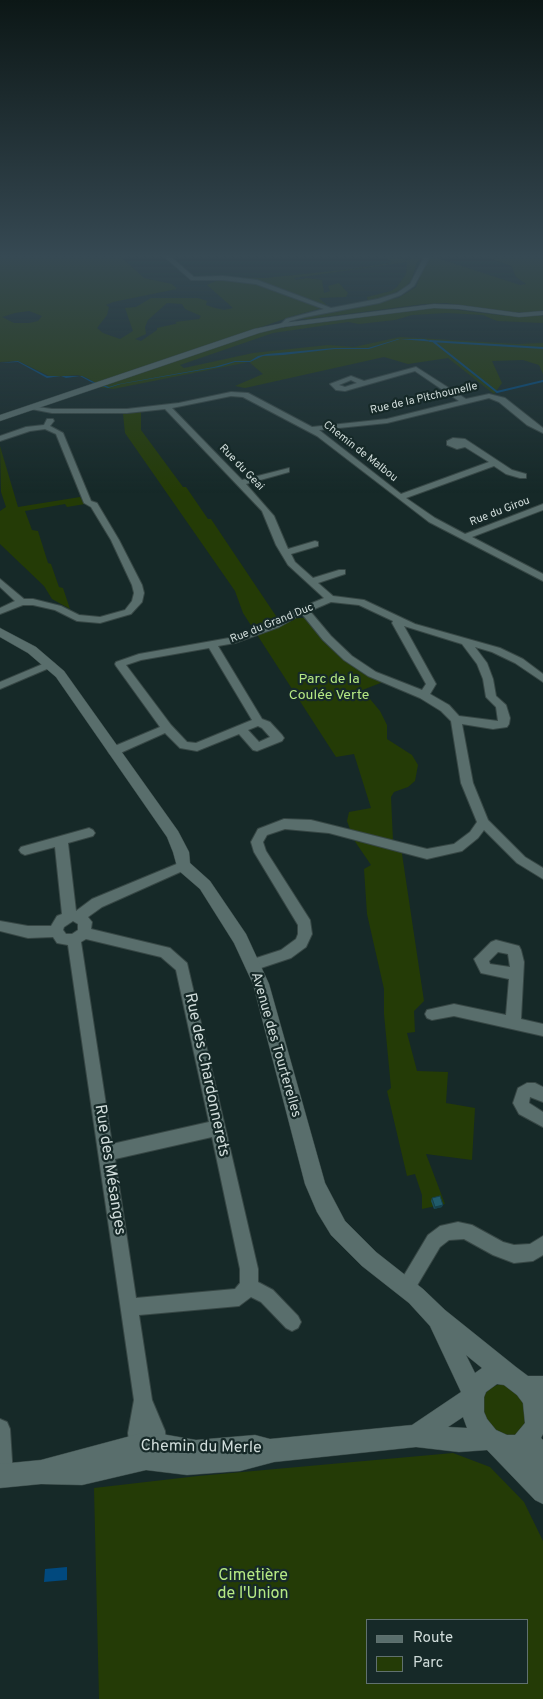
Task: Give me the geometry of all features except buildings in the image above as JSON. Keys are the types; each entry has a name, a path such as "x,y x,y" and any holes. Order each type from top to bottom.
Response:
{"street":[{"path":"0,418 247,334"},
{"path":"363,383 416,369 464,401"},
{"name":"Chemin de Malbou","path":"30,408 52,411 127,411 167,407 224,395 245,395 320,434 432,520 543,578"},
{"name":"Rue de la Pitchounelle","path":"312,429 387,421 464,401 494,396 543,431"},
{"name":"Rue du Geai","path":"167,407 270,516 291,563 330,599"},
{"path":"46,427 51,419 52,411"},
{"path":"320,434 330,426"},
{"path":"0,439 36,427 46,427 59,433 85,497 97,510 115,540 139,592 137,602 128,612 100,620 77,618 58,608 33,602 22,602 0,611"},
{"path":"466,444 509,472 523,476"},
{"path":"400,497 494,463"},
{"path":"240,483 286,470"},
{"name":"Rue du Girou","path":"465,537 543,507"},
{"path":"285,553 315,544"},
{"path":"311,582 342,572"},
{"path":"0,582 22,602"},
{"path":"330,599 361,602 425,631 506,654 543,679"},
{"name":"Rue du Grand Duc","path":"258,722 197,747 184,745 167,728 120,664 139,657 231,641 330,599"},
{"path":"58,608 63,624"},
{"path":"304,611 327,638 348,658 372,674 424,695 445,708 456,720 467,782 483,822 521,860 543,874"},
{"path":"400,621 397,623 431,684 424,695"},
{"path":"0,632 32,650 50,664 68,684 173,835 181,852 183,866 97,903 74,917 60,922 56,931 28,932 0,926"},
{"path":"456,720 493,725 503,724 504,718 501,705 491,697 488,679 482,663 465,641"},
{"name":"Rue du Grand Duc","path":"212,645 258,722 266,725 278,738 257,747 240,730"},
{"path":"0,686 50,664"},
{"path":"114,750 167,728"},
{"path":"252,965 286,954 301,943 305,934 305,924 260,852 256,842 262,832 284,824 311,825 427,854 458,848 474,835 483,822"},
{"path":"25,850 89,833"},
{"path":"61,841 69,903 74,917"},
{"name":"Avenue des Tourterelles","path":"183,866 206,885 215,897 240,939 261,984 315,1184 324,1205 338,1228 355,1247 406,1288 437,1318 526,1383"},
{"name":"Rue des Mésanges","path":"74,917 85,922 79,936 106,1153 143,1400 138,1433 147,1450"},
{"name":"Rue des Chardonnerets","path":"56,931 62,939 79,936 165,952 182,967 186,977 217,1128 249,1269 249,1287"},
{"path":"513,1024 516,974"},
{"path":"432,1014 454,1010 543,1030"},
{"path":"543,1095 535,1090 527,1090 523,1093 521,1103 524,1110 543,1120"},
{"path":"106,1153 217,1128"},
{"path":"406,1288 434,1241 440,1235 451,1230 466,1231 499,1249 514,1254 532,1252 543,1244"},
{"path":"130,1307 239,1297 249,1287 267,1296 292,1322"},
{"name":"Avenue des Tourterelles","path":"437,1318 473,1395"},
{"path":"543,1476 534,1434 536,1411 526,1383 497,1374 487,1377 478,1384 473,1395 473,1412 478,1426 543,1492"},
{"name":"Chemin du Merle","path":"416,1436 473,1395"},
{"path":"0,1429 2,1476"},
{"path":"492,1441 506,1447 516,1446 534,1434"},
{"name":"Chemin du Merle","path":"2,1476 41,1472 82,1474 132,1460 147,1450 187,1463 240,1459 274,1450 416,1436 492,1441"}],"green space":[{"path":"0,334 107,334 120,339 128,334 145,334 135,339 141,341 151,334 240,334 97,384 78,375 51,377 18,361 0,362"},
{"path":"252,334 269,334 180,365 184,368 253,353 328,345 354,347 400,337 518,344 543,343 543,374 539,365 523,360 492,361 502,383 494,394 448,358 408,364 384,357 245,388 235,386 263,374 249,362 113,389 98,387"},
{"name":"Parc de la Coulée Verte","path":"141,412 141,430 183,487 186,487 208,519 211,519 282,625 293,618 306,618 311,621 323,641 345,661 369,677 383,682 360,691 380,711 387,725 387,739 412,755 418,765 415,781 408,787 394,792 391,797 393,841 402,843 402,854 424,1001 414,1011 415,1032 407,1033 417,1071 448,1072 446,1103 475,1108 472,1160 426,1154 445,1204 422,1209 422,1195 415,1174 407,1176 387,1091 391,1088 384,1014 384,989 367,914 364,869 371,865 354,840 347,821 349,812 371,808 354,754 336,757 243,613 235,591 125,433 123,414"},
{"path":"0,446 18,507 80,497 85,504 67,507 65,504 25,511 32,530 38,531 48,563 51,564 59,587 63,588 70,609 52,599 44,586 0,544 0,511 6,507 1,492"},
{"path":"501,1383 509,1384 529,1409 523,1432 510,1437 495,1432 485,1419 482,1402 484,1395 489,1389"},
{"name":"Cimetière de l'Union","path":"453,1453 490,1467 524,1502 543,1541 543,1699 99,1699 94,1488 198,1476"}],"water":[{"path":"400,339 369,349 335,349 263,356 250,362 235,362 219,367 121,384 108,388 91,382 80,376 109,387 119,384 214,367 235,361 250,361 258,356 267,354 334,348 368,348"},
{"path":"400,339 424,339 435,342"},
{"path":"18,361 47,376 61,376 47,378 18,362 0,363"},
{"path":"61,376 80,376 66,378"},
{"path":"67,1567 67,1580 44,1582 45,1569"}],"waterway":[{"path":"430,341 543,348"},
{"path":"434,342 497,392 543,381"}]}
